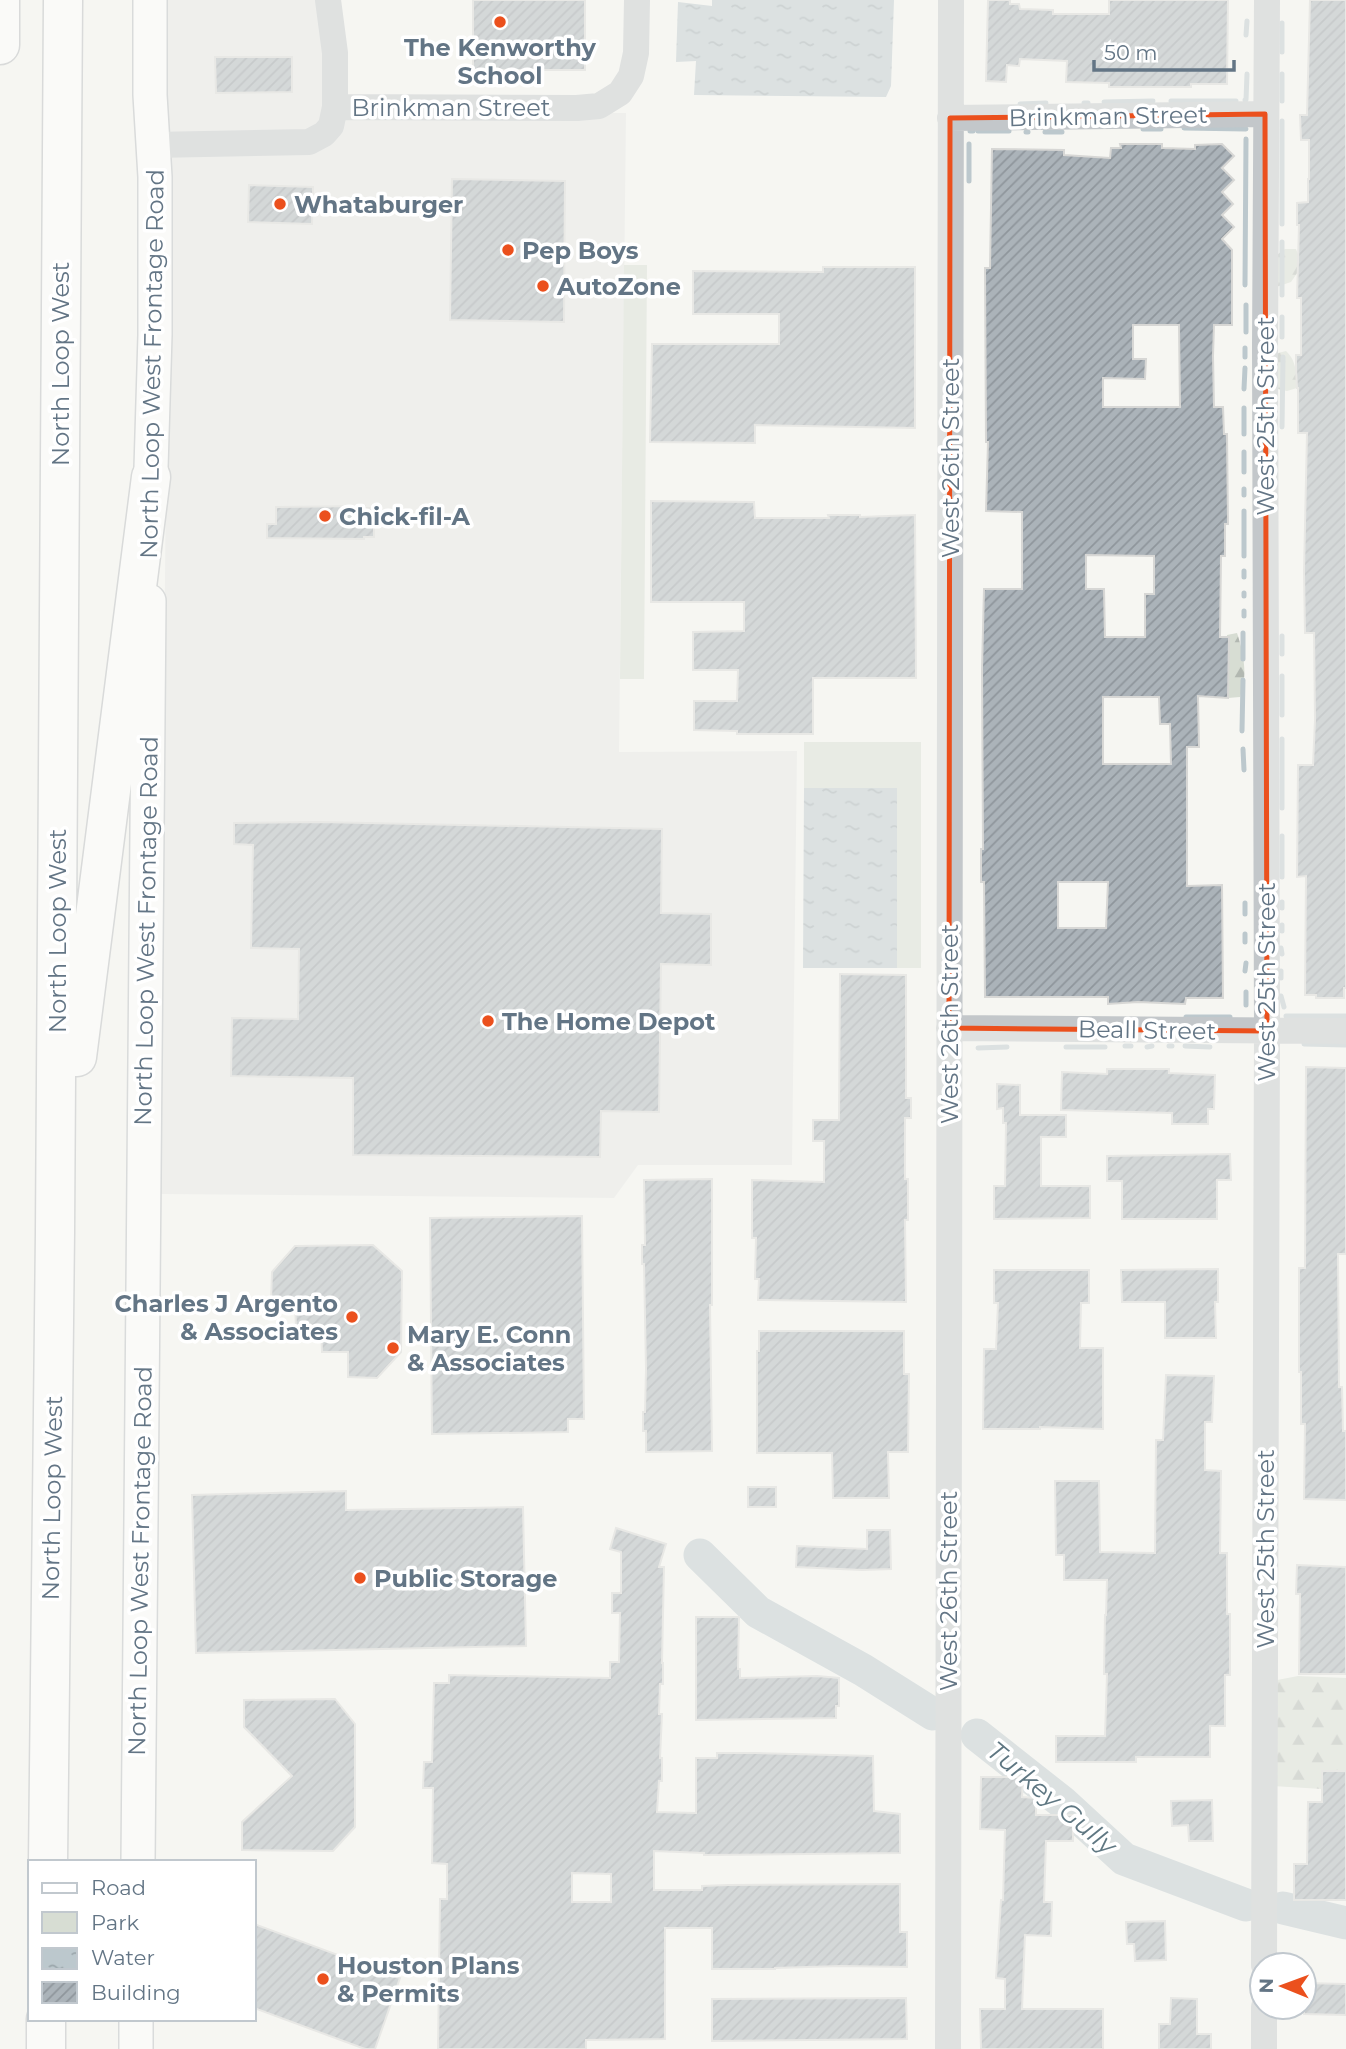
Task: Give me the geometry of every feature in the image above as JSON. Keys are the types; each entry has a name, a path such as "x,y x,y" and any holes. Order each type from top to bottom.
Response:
{"highway":[{"path":"0,45 1,0"},
{"name":"North Loop West","path":"48,1860 63,0"},
{"path":"55,1232 151,477"},
{"path":"46,2021 46,2049"}],"main road":[{"name":"North Loop West Frontage Road","path":"138,1860 155,261 150,0"},
{"path":"136,2021 136,2049"}],"street":[{"path":"328,0 335,53 335,107"},
{"name":"Brinkman Street","path":"153,145 309,142 324,134 331,126 335,107 600,106 620,93 631,76 636,54 637,0"},
{"name":"West 26th Street","path":"948,2049 951,0"},
{"name":"West 25th Street","path":"1264,1951 1267,0"},
{"name":"Brinkman Street","path":"950,118 1265,114"},
{"name":"Beall Street","path":"949,1028 1346,1031"},
{"path":"1264,2021 1264,2049"}],"highlighted area":[{"path":"1265,114 1267,1031 949,1028 950,118"}],"shaded area":[{"path":"161,0 317,0 323,53 322,112 626,113 619,752 797,751 792,1165 638,1165 614,1198 159,1194 169,165"}],"green space":[{"path":"1285,249 1296,249 1302,266 1291,282 1273,288 1274,257"},
{"path":"624,265 647,265 644,679 620,679"},
{"path":"1286,351 1294,363 1297,388 1287,391 1273,388 1274,354"},
{"path":"1237,633 1243,657 1244,681 1240,697 1228,698 1227,635"},
{"path":"804,742 921,742 921,968 897,968 897,789 804,788"},
{"path":"1298,1676 1346,1678 1346,1771 1322,1771 1322,1789 1273,1786 1272,1681"}],"water":[{"path":"712,0 894,0 891,86 886,97 694,95 696,61 676,62 678,2 712,6"},
{"path":"804,788 897,788 897,968 803,968"}],"building":[{"name":"The Kenworthy School","path":"473,0 585,0 585,70 473,70"},
{"path":"988,0 1010,0 1010,4 1019,4 1020,9 1053,10 1053,14 1109,14 1109,0 1228,0 1227,84 1109,87 1109,83 1066,82 1067,61 1020,59 1019,66 1007,65 1006,82 986,81"},
{"path":"1310,0 1346,0 1344,998 1316,998 1316,995 1305,995 1306,876 1297,877 1298,765 1313,765 1315,720 1314,633 1305,633 1307,433 1298,433 1296,369 1296,355 1301,355 1301,298 1297,298 1297,203 1308,202 1309,179 1309,140 1301,140 1300,115 1307,115"},
{"path":"215,57 292,57 292,92 216,93"},
{"path":"1120,144 1162,144 1162,148 1195,149 1195,145 1222,144 1234,156 1222,168 1234,180 1222,192 1233,204 1222,215 1234,227 1222,239 1232,250 1232,325 1214,325 1213,356 1214,407 1223,407 1224,434 1227,434 1228,524 1225,524 1225,556 1221,556 1220,637 1229,637 1228,698 1198,696 1199,747 1187,747 1187,886 1222,885 1223,998 1186,998 1185,1004 1108,1004 1108,997 985,997 984,882 981,882 984,589 1022,589 1022,512 986,511 988,442 985,268 990,268 992,149 1064,150 1064,155 1110,158 1111,148 1121,148","holes":["1133,325 1179,325 1180,407 1103,407 1103,378 1145,379 1146,359 1133,359","1086,555 1154,556 1154,594 1145,594 1145,637 1105,637 1104,589 1086,589","1103,697 1159,697 1160,724 1170,724 1171,764 1103,764","1058,882 1108,882 1106,928 1058,928"]},
{"name":"Pep Boys","path":"452,179 565,181 564,322 450,320"},
{"name":"Whataburger","path":"249,185 313,187 312,224 248,222"},
{"path":"823,267 915,267 915,428 755,425 755,443 650,442 652,344 779,344 779,314 693,314 693,271 823,272"},
{"path":"651,501 754,502 755,518 915,515 916,678 813,678 813,734 737,734 737,731 694,730 694,701 737,701 738,670 693,670 693,632 744,631 744,602 651,602"},
{"name":"Chick-fil-A","path":"276,507 374,508 374,537 267,538 267,524 276,524"},
{"name":"The Home Depot","path":"319,822 662,829 661,913 711,914 711,965 661,964 659,1112 601,1111 600,1157 353,1155 353,1078 231,1076 232,1018 298,1019 299,949 251,948 253,845 234,844 234,823"},
{"path":"840,974 906,975 906,1098 911,1098 911,1118 905,1118 905,1179 908,1179 908,1220 905,1220 906,1302 758,1300 759,1279 755,1279 756,1238 752,1238 752,1180 824,1182 824,1141 813,1141 813,1120 839,1120"},
{"path":"1306,1067 1346,1068 1346,1254 1338,1254 1339,1387 1342,1387 1343,1431 1346,1431 1346,1500 1304,1499 1305,1424 1301,1424 1299,1372 1299,1268 1305,1268"},
{"path":"1107,1069 1169,1069 1169,1073 1215,1075 1214,1109 1208,1109 1208,1124 1172,1124 1172,1113 1061,1110 1062,1072 1107,1074"},
{"path":"997,1084 1020,1085 1020,1115 1066,1115 1066,1137 1041,1137 1041,1186 1090,1186 1090,1218 994,1219 994,1186 1005,1186 1006,1123 1003,1123 1003,1108 997,1109"},
{"path":"1230,1154 1231,1180 1217,1180 1217,1219 1122,1219 1122,1181 1107,1181 1107,1156"},
{"path":"712,1179 712,1451 646,1452 646,1431 643,1431 646,1369 642,1264 642,1245 645,1245 644,1180"},
{"path":"582,1216 584,1419 568,1419 568,1432 432,1434 430,1218"},
{"path":"373,1245 402,1271 401,1352 377,1378 348,1377 348,1352 322,1352 321,1328 296,1328 295,1301 271,1301 272,1272 295,1246"},
{"path":"1218,1269 1216,1338 1165,1338 1165,1302 1122,1302 1121,1270"},
{"path":"994,1270 1089,1270 1089,1303 1081,1303 1080,1348 1103,1348 1103,1429 983,1429 984,1349 996,1349 998,1303 994,1303"},
{"path":"759,1331 904,1331 904,1374 909,1374 908,1452 888,1452 889,1498 833,1498 832,1453 757,1453"},
{"path":"1166,1375 1214,1376 1212,1422 1205,1422 1205,1470 1221,1471 1220,1553 1227,1553 1227,1614 1230,1614 1230,1675 1225,1675 1225,1726 1210,1726 1210,1757 1136,1757 1136,1762 1056,1762 1056,1736 1105,1736 1107,1580 1064,1580 1064,1555 1056,1555 1055,1481 1099,1481 1100,1552 1155,1553 1156,1440 1163,1440"},
{"path":"748,1487 776,1487 776,1507 748,1507"},
{"name":"Public Storage","path":"346,1491 346,1510 523,1507 526,1646 196,1653 192,1495"},
{"path":"616,1528 666,1544 659,1567 664,1567 663,1684 660,1684 659,1714 662,1714 662,1781 659,1781 657,1812 696,1813 696,1758 717,1758 717,1753 757,1753 873,1756 874,1811 900,1814 900,1853 704,1855 654,1851 654,1890 702,1890 702,1886 728,1885 900,1884 900,1932 907,1932 907,1967 712,1969 712,1928 665,1928 665,2039 586,2040 586,2049 438,2049 440,1899 447,1899 447,1864 432,1863 433,1788 423,1788 424,1762 432,1762 434,1683 449,1683 449,1675 610,1678 610,1662 619,1662 620,1613 612,1613 612,1593 621,1593 621,1552 610,1549","holes":["572,1873 611,1874 611,1902 572,1902"]},
{"path":"867,1530 890,1530 891,1569 796,1567 797,1546 867,1549"},
{"path":"1297,1565 1346,1567 1346,1674 1299,1674 1300,1594 1296,1594"},
{"path":"696,1617 739,1617 740,1678 839,1678 836,1718 696,1720"},
{"path":"335,1699 355,1724 355,1827 333,1851 242,1850 242,1822 292,1776 244,1727 244,1700"},
{"path":"1322,1771 1346,1771 1346,1900 1294,1900 1294,1864 1307,1864 1308,1802 1322,1802"},
{"path":"981,1777 1023,1777 1022,1797 1036,1798 1036,1815 1073,1815 1073,1841 1046,1841 1044,1902 1052,1902 1051,1936 1025,1935 1022,2009 1103,2009 1103,2049 981,2049 980,2009 1005,2009 1005,1979 996,1978 1003,1900 1005,1830 980,1829"},
{"path":"1212,1800 1213,1841 1189,1841 1188,1825 1172,1826 1171,1801"},
{"path":"1165,1921 1166,1960 1135,1961 1134,1944 1127,1944 1126,1922"},
{"path":"256,1925 400,1978 375,2049 365,2049 256,2009"},
{"path":"1318,1983 1346,1984 1346,2015 1318,2014"},
{"path":"906,1998 907,2039 712,2041 712,1999"},
{"path":"1171,1998 1197,1999 1197,2034 1211,2034 1211,2049 1159,2049 1159,2024 1170,2024"}],"waterway":[{"path":"1246,35 1247,21"},
{"path":"1282,23 1282,52"},
{"path":"1245,100 1247,74"},
{"path":"1282,74 1282,101"},
{"path":"1104,102 1153,101"},
{"path":"1171,101 1236,101"},
{"path":"1020,104 1046,103"},
{"path":"1282,121 1282,224"},
{"path":"1184,128 1246,129"},
{"path":"1143,129 1161,129"},
{"path":"978,131 1009,131"},
{"path":"1045,132 1062,132"},
{"path":"1245,285 1246,139"},
{"path":"969,144 969,181"},
{"path":"1282,242 1282,295"},
{"path":"1246,305 1246,332"},
{"path":"1282,317 1282,337"},
{"path":"1245,348 1245,357"},
{"path":"1282,427 1283,357"},
{"path":"1244,389 1245,368"},
{"path":"1244,408 1244,434"},
{"path":"1244,452 1244,472"},
{"path":"1244,489 1244,495"},
{"path":"1244,511 1244,556"},
{"path":"1244,571 1244,577"},
{"path":"1244,611 1244,616"},
{"path":"1243,633 1243,659"},
{"path":"1282,636 1282,654"},
{"path":"1282,676 1282,715"},
{"path":"1242,731 1243,680"},
{"path":"1282,739 1282,808"},
{"path":"1243,749 1244,770"},
{"path":"1282,836 1282,877"},
{"path":"1282,902 1282,908"},
{"path":"1245,903 1245,914"},
{"path":"1282,925 1282,931"},
{"path":"1245,934 1245,942"},
{"path":"1281,948 1282,954"},
{"path":"1245,971 1246,963"},
{"path":"1281,971 1281,978"},
{"path":"1246,992 1246,1005"},
{"path":"1281,996 1284,1007"},
{"path":"1286,1016 1346,1016"},
{"path":"1186,1017 1230,1017"},
{"path":"1304,1044 1346,1045"},
{"path":"1125,1046 1131,1046"},
{"path":"1147,1047 1152,1046"},
{"path":"1185,1046 1210,1047"},
{"path":"978,1048 1007,1047"},
{"path":"1066,1047 1105,1047"},
{"name":"Turkey Gully","path":"700,1555 758,1612 863,1670 933,1714"},
{"name":"Turkey Gully","path":"977,1735 1062,1802 1124,1859 1246,1905"},
{"name":"Turkey Gully","path":"1283,1908 1346,1923"}],"place":[{"name":"The Kenworthy School","path":"500,22"},
{"name":"Whataburger","path":"280,204"},
{"name":"Pep Boys","path":"508,250"},
{"name":"AutoZone","path":"543,286"},
{"name":"Chick-fil-A","path":"325,516"},
{"name":"The Home Depot","path":"488,1021"},
{"name":"Charles J Argento & Associates","path":"352,1317"},
{"name":"Mary E. Conn & Associates","path":"393,1348"},
{"name":"Public Storage","path":"360,1578"},
{"name":"Houston Plans & Permits","path":"323,1979"}]}
